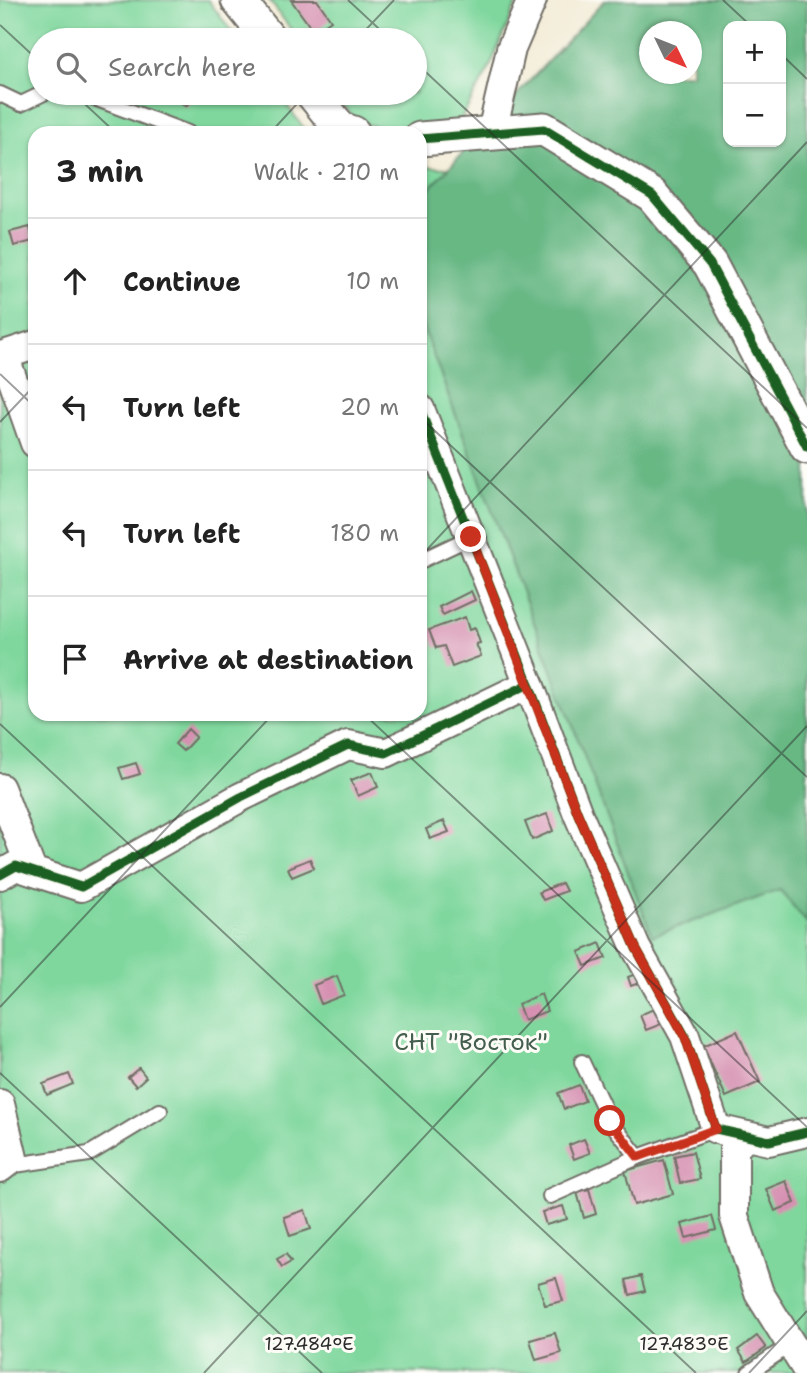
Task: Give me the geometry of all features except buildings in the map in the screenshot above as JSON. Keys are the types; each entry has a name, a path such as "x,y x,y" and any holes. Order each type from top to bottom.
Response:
{"street":[{"path":"238,0 260,28"},
{"path":"492,132 510,49 532,0"},
{"path":"322,105 338,126"},
{"path":"427,138 544,129 652,195 710,264 807,447"},
{"path":"28,347 4,355 28,423"},
{"path":"427,427 578,814 636,948 685,1037 716,1129 769,1141 807,1132"},
{"path":"0,875 16,866 81,887 240,797 348,745 386,752 529,684"},
{"path":"0,788 32,871"},
{"path":"0,1104 13,1158 0,1168"},
{"path":"746,1136 734,1149 734,1216 759,1293 807,1370"}],"lane":[{"path":"0,94 22,104 28,101"},
{"path":"113,105 169,126"},
{"path":"427,558 471,537"},
{"path":"582,1062 610,1121 638,1157"},
{"path":"0,1168 89,1154 160,1111"},
{"path":"550,1196 638,1157 716,1129"},
{"path":"749,1373 791,1344"}],"green space":[{"name":"СНТ \"Восток\"","path":"0,0 208,0 229,28 28,28 28,105 286,105 303,126 28,126 28,721 427,721 427,167 522,174 807,558 807,1373 0,1373"},
{"path":"269,0 518,0 489,69 458,124 427,128 427,126 376,126 357,123 344,105 427,105 427,28 290,28"},
{"path":"605,0 807,0 807,923 780,890 652,936 427,339 427,191"}],"cycle path":[{"path":"427,138 544,129 652,195 710,264 807,447"},
{"path":"0,875 16,866 81,887 241,797 348,745 386,753 529,684 427,427"},
{"path":"529,684 578,814 636,948 685,1036 716,1129 769,1141 807,1132"}],"route":[{"path":"471,537 578,814 636,948 685,1037 716,1129 638,1157 610,1121"}]}
